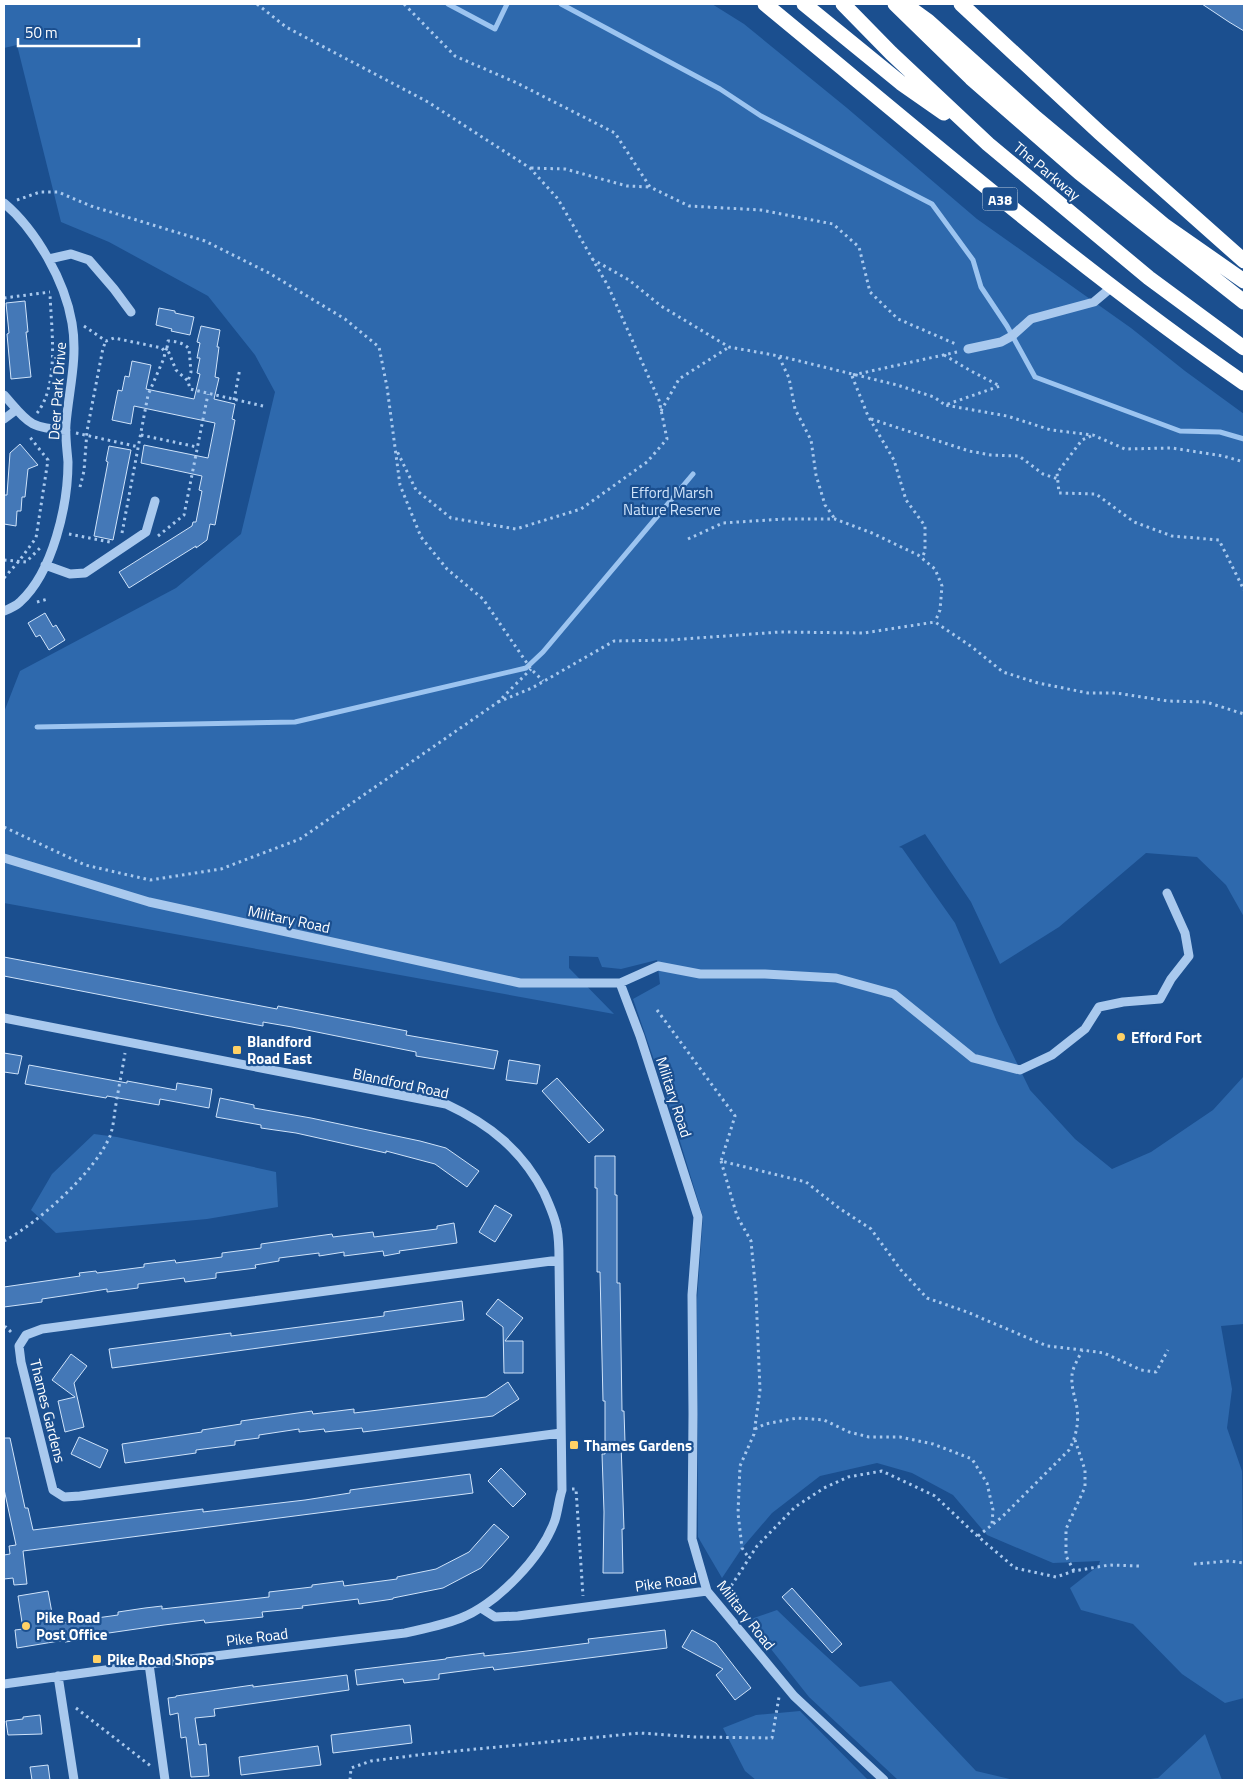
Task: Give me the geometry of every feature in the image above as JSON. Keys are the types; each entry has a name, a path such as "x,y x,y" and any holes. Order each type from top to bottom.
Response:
{"highway":[{"name":"A38","path":"765,4 956,164 1194,348 1244,383"},
{"name":"A38","path":"804,4 901,83 988,144"},
{"name":"The Parkway","path":"843,4 891,53 988,144 1149,278 1244,348"},
{"name":"The Parkway","path":"895,4 971,78 1080,173 1244,302"},
{"path":"905,4 928,21 1036,118 1165,226 1244,280"},
{"path":"961,4 1100,133 1244,262"}],"street":[{"name":"Deer Park Drive","path":"4,612 20,603 38,581 58,531 68,463 66,430 75,350 70,312 63,290 49,259 5,204"},
{"path":"49,259 71,254 89,260 131,312"},
{"path":"968,349 1001,342 1012,336 1031,319 1094,302 1113,286"},
{"path":"4,396 29,423 46,429 66,430"},
{"path":"4,420 16,410"},
{"path":"46,561 70,574 85,573 146,532 155,501"},
{"name":"Military Road","path":"4,858 149,902 520,984 620,983 640,1036 698,1217 692,1295 692,1539 707,1591 794,1696 884,1780"},
{"path":"620,983 658,966 700,974 765,974 836,978 894,994 973,1058 1020,1070 1059,1050 1085,1029 1099,1007 1123,1002 1160,999 1171,979 1188,956 1185,933 1167,893"},
{"name":"Blandford Road","path":"4,1018 446,1104 494,1132 517,1153 534,1174 548,1202 557,1228 560,1260 562,1490 554,1521 536,1554"},
{"name":"Thames Gardens","path":"560,1260 42,1330 26,1335 19,1346 21,1362 53,1490 64,1497 561,1433"},
{"name":"Pike Road","path":"4,1684 149,1664 405,1633 454,1620 481,1608 510,1586 536,1554"},
{"name":"Pike Road","path":"481,1608 495,1616 518,1616 707,1591"},
{"path":"149,1664 164,1778"},
{"path":"58,1676 74,1780"}],"path":[{"path":"257,4 286,27 428,102 530,168 558,199 608,286 659,400 667,439 647,462 581,509 516,529 451,518 416,490 396,450"},
{"path":"404,4 455,56 517,83 615,132 650,187"},
{"path":"530,168 565,169 627,186 650,187 689,206 761,210 833,224 859,247 870,292 898,319 968,349"},
{"path":"5,204 40,192 58,192 92,206 206,241 270,273 345,319 379,347 387,388 400,485 421,537 447,569 483,599 531,669 542,681"},
{"path":"592,258 629,280 661,306 728,347 779,356 897,385 934,397 945,405 1007,416 1051,430 1093,435 1125,449 1172,448 1223,456 1244,462"},
{"path":"4,298 63,290"},
{"path":"4,578 36,538 48,460 28,434 29,423 45,403 51,381 50,292"},
{"path":"70,312 83,325 106,341"},
{"path":"80,489 84,471 86,435 106,341 114,338 162,348 166,350 176,370 188,381 190,389 263,406"},
{"path":"121,538 148,395 164,358 168,341 176,341 187,346 192,362 192,372 188,381"},
{"path":"661,412 678,379 728,347"},
{"path":"852,375 968,349"},
{"path":"944,354 1000,386 945,405"},
{"path":"779,356 789,378 795,409 811,440 816,475 825,505 835,519"},
{"path":"234,400 240,368"},
{"path":"852,375 870,419 894,460 906,500 925,526 925,551 922,558"},
{"path":"146,532 154,539 184,515 208,394"},
{"path":"870,419 969,450 991,455 1019,456 1043,474 1058,479"},
{"path":"86,435 139,447"},
{"path":"141,435 197,447"},
{"path":"1093,435 1082,440 1057,473 1059,493 1096,494 1134,522 1172,536 1219,540 1244,590"},
{"path":"688,539 723,523 784,519 835,519 872,533 922,558 935,569 942,586 940,610 935,622"},
{"path":"68,534 70,525"},
{"path":"58,531 114,543"},
{"path":"4,560 26,562 39,547 46,561"},
{"path":"498,702 532,688 614,641 670,640 780,632 864,633 935,622 972,647 1003,672 1088,693 1116,693 1168,701 1206,702 1244,714"},
{"path":"4,827 85,866 150,880 221,869 300,839 498,702 531,669"},
{"path":"656,1010 734,1116 721,1161 737,1216 751,1241 756,1294 760,1390 755,1429 740,1466 738,1514 742,1548 749,1558"},
{"path":"4,1241 19,1233 44,1212 71,1188 95,1161 110,1135 127,1042"},
{"path":"721,1161 806,1182 839,1208 871,1229 901,1270 927,1298 967,1312 1047,1346 1104,1353 1141,1370 1156,1372 1168,1350"},
{"path":"978,1536 1002,1517 1069,1450 1075,1440 1077,1407 1073,1394 1072,1374 1082,1350"},
{"path":"755,1429 765,1424 797,1418 824,1420 849,1432 869,1437 900,1437 933,1444 972,1459 987,1483 993,1510 992,1525"},
{"path":"1074,1571 1066,1556 1066,1529 1085,1487 1085,1470 1075,1440"},
{"path":"707,1591 726,1594 757,1546 795,1507 824,1488 848,1478 882,1471 935,1496 1016,1568 1056,1577 1074,1571 1108,1565 1139,1566"},
{"path":"562,1490 576,1489 584,1607"},
{"path":"1194,1564 1228,1561 1244,1563"},
{"path":"350,1780 351,1768 371,1761 426,1754 640,1733 695,1737 772,1738 782,1682"},
{"path":"62,1697 164,1778"}],"green space":[{"name":"Efford Marsh Nature Reserve","path":"4,4 712,4 744,24 847,108 977,219 1131,328 1185,371 1244,414 1244,917 1226,885 1197,857 1146,853 1059,927 1000,964 971,902 925,834 899,847 902,848 955,923 997,1022 1030,1090 1075,1139 1112,1169 1151,1152 1213,1110 1244,1076 1244,1324 1221,1326 1232,1389 1227,1428 1242,1471 1244,1698 1225,1703 1182,1674 1133,1624 1081,1610 1070,1588 1098,1566 1100,1561 1053,1563 987,1535 953,1495 912,1473 877,1463 820,1476 772,1513 742,1548 722,1578 698,1537 697,1300 703,1217 665,1092 633,999 660,984 657,960 621,969 602,967 598,957 569,956 569,968 614,1014 4,903 4,712 20,671 176,588 241,534 275,392 255,355 208,296 109,242 61,222 17,45 4,48"},
{"path":"94,1134 117,1137 276,1172 278,1207 207,1219 56,1233 31,1210 52,1174"},
{"path":"777,1610 860,1687 891,1681 976,1771 1014,1780 898,1780 809,1697 748,1620"},
{"path":"800,1711 868,1780 756,1780 745,1771 723,1728 756,1715"},
{"path":"1205,1734 1222,1780 1143,1780 1158,1778"}],"building":[{"path":"1202,4 1244,4 1244,31 1229,22"},
{"path":"25,301 31,377 11,379 6,303"},
{"path":"159,308 194,317 190,335 171,331 172,329 156,325"},
{"path":"201,326 220,330 215,377 219,378 214,399 235,404 232,419 235,420 215,525 210,524 207,540 129,588 119,572 192,526 193,522 196,522 202,491 199,490 202,476 141,463 144,445 208,458 215,423 134,406 131,424 112,420 118,390 122,391 125,376 129,377 132,361 151,365 146,389 194,399 200,374 197,373 200,358 197,358 200,343 197,342"},
{"path":"20,444 38,465 28,469 25,497 22,497 21,511 17,511 16,526 4,524 4,495 7,495 10,453"},
{"path":"109,446 131,450 113,540 94,536 108,462 106,461"},
{"path":"45,613 53,627 56,625 65,640 49,650 40,635 36,637 28,623"},
{"path":"4,957 277,1009 278,1006 407,1031 406,1035 498,1051 494,1069 416,1056 416,1052 292,1027 263,1022 263,1026 4,976"},
{"path":"4,1053 22,1056 18,1074 4,1072"},
{"path":"509,1060 540,1065 537,1084 506,1080"},
{"path":"29,1065 176,1090 177,1083 212,1089 209,1108 160,1099 159,1105 25,1084"},
{"path":"557,1078 604,1130 589,1143 542,1091"},
{"path":"220,1098 254,1105 254,1108 311,1118 446,1148 479,1171 467,1187 435,1164 386,1151 386,1153 216,1117"},
{"path":"595,1156 615,1156 617,1283 620,1283 622,1411 624,1411 625,1443 621,1443 624,1529 622,1529 623,1573 603,1573 604,1512 602,1454 605,1454 605,1401 603,1401 600,1272 597,1272"},
{"path":"495,1205 512,1215 495,1242 479,1232"},
{"path":"454,1223 457,1243 399,1251 400,1253 384,1256 383,1251 344,1256 344,1252 319,1256 319,1253 279,1258 279,1261 255,1265 256,1268 216,1273 216,1278 185,1282 184,1278 138,1284 138,1288 107,1292 107,1289 42,1299 42,1302 4,1307 4,1287 80,1276 79,1273 96,1271 97,1273 144,1267 144,1264 175,1260 176,1263 222,1257 222,1253 261,1248 261,1244 332,1234 333,1237 373,1232 374,1237 437,1229 437,1226"},
{"path":"498,1299 523,1318 505,1341 523,1341 523,1373 504,1373 503,1327 486,1314"},
{"path":"462,1301 464,1320 112,1368 109,1349 231,1333 231,1336 384,1316 384,1312"},
{"path":"71,1354 87,1366 74,1383 84,1427 65,1432 58,1401 75,1397 52,1380"},
{"path":"508,1382 519,1399 493,1416 363,1432 362,1428 325,1432 324,1429 299,1432 299,1429 259,1435 259,1438 235,1441 235,1445 196,1450 196,1453 125,1463 122,1444 202,1432 202,1430 241,1424 241,1421 312,1411 313,1414 354,1409 354,1413 486,1397"},
{"path":"79,1437 108,1450 100,1468 71,1454"},
{"path":"4,1438 10,1438 25,1508 28,1508 33,1530 203,1509 203,1512 305,1500 350,1493 350,1490 470,1474 473,1493 23,1551 27,1584 14,1585 13,1578 4,1579 4,1555 10,1554 9,1546 16,1545 4,1489"},
{"path":"501,1468 526,1494 513,1507 488,1481"},
{"path":"494,1524 509,1537 481,1568 443,1588 359,1604 358,1599 302,1606 303,1608 262,1612 263,1617 205,1623 204,1620 164,1625 81,1637 81,1640 65,1642 65,1640 17,1648 15,1630 23,1629 18,1596 48,1591 54,1624 118,1615 118,1612 145,1608 162,1606 162,1609 269,1597 269,1592 312,1587 312,1585 343,1581 344,1586 397,1579 397,1577 436,1569 469,1552"},
{"path":"792,1588 842,1644 832,1653 782,1597"},
{"path":"665,1630 667,1648 494,1670 493,1667 439,1674 439,1679 404,1683 403,1679 357,1685 355,1670 484,1653 484,1656 589,1643 588,1639"},
{"path":"692,1630 716,1643 751,1688 735,1700 716,1675 723,1669 682,1647"},
{"path":"347,1675 349,1690 214,1709 215,1716 195,1718 199,1745 206,1744 209,1776 191,1777 186,1737 181,1738 178,1713 170,1715 168,1698 253,1685 253,1687"},
{"path":"40,1715 42,1734 8,1735 6,1721"},
{"path":"410,1725 412,1743 333,1753 331,1735"},
{"path":"318,1746 321,1765 241,1775 239,1757"},
{"path":"48,1765 50,1780 32,1780 30,1767"}],"waterway":[{"path":"448,4 495,29 507,4"},
{"path":"561,4 720,89 761,116 932,204 973,260 981,287 1007,326 1035,377 1180,431 1220,432 1244,439"},
{"path":"37,727 295,722 526,668 543,652 693,474"}],"place":[{"name":"Efford Fort","path":"1121,1037"},
{"name":"Blandford Road East","path":"237,1050"},
{"name":"Thames Gardens","path":"574,1445"},
{"name":"Pike Road Post Office","path":"26,1626"},
{"name":"Pike Road Shops","path":"97,1659"}]}
